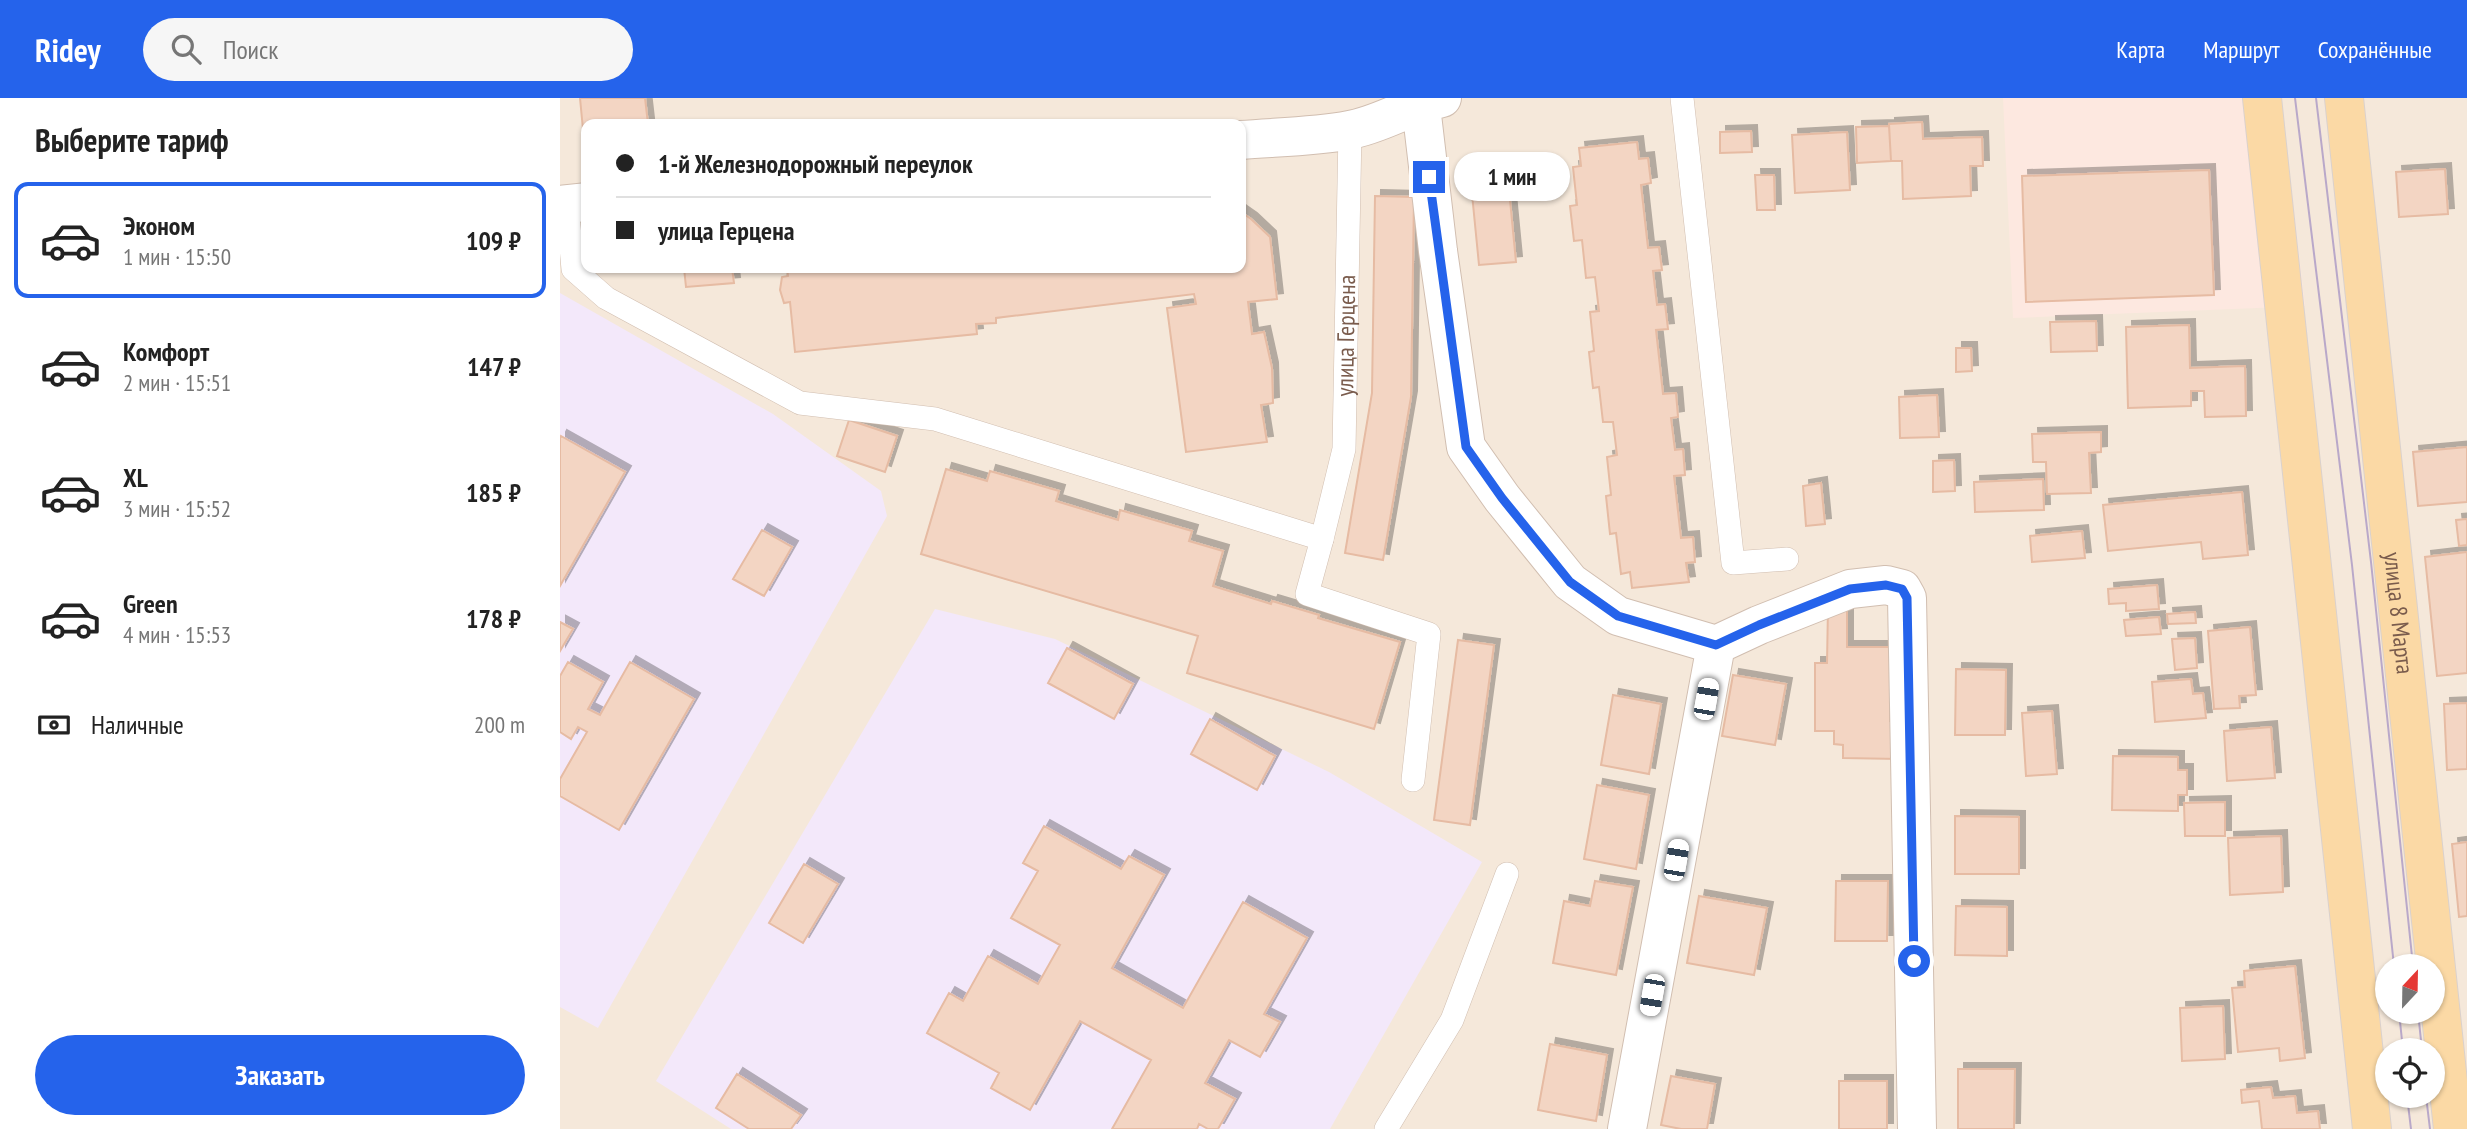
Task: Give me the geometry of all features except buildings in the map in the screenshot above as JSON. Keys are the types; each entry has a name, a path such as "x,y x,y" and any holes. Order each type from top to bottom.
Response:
{"main road":[{"path":"2262,98 2372,1129"},
{"name":"улица 8 Марта","path":"2344,98 2453,1129"}],"street":[{"path":"1246,140 1350,130 1385,120 1428,100 1438,251 1466,447 1502,498 1570,582 1618,616 1716,645 1850,589 1886,585 1902,589 1907,598 1917,1129"},
{"path":"1627,1129 1716,645"}],"lane":[{"path":"1682,98 1733,563 1787,559"},
{"name":"улица Герцена","path":"1350,130 1344,449 1307,594 1429,634 1413,780"},
{"path":"571,204 573,269 606,298 800,403 935,419 1322,539"},
{"path":"1387,1129 1452,1020 1507,874"}],"shaded area":[{"path":"560,98 2467,98 2467,1129 560,1129"},
{"path":"2003,98 2281,98 2305,306 2013,318"},
{"path":"560,293 773,414 881,491 887,516 598,1028 560,1007"},
{"path":"935,609 1055,639 1329,772 1482,862 1330,1129 731,1129 656,1081"}],"tram line":[{"path":"2295,98 2352,565 2393,954"},
{"path":"2316,98 2371,562 2412,954"},
{"path":"2400,1024 2402,1038"},
{"path":"2419,1024 2421,1038"},
{"path":"2408,1108 2411,1129"},
{"path":"2427,1108 2430,1129"}],"route":[{"path":"1429,177 1466,447 1502,498 1570,582 1618,616 1716,645 1850,589 1886,585 1902,589 1907,598 1914,961"}]}
